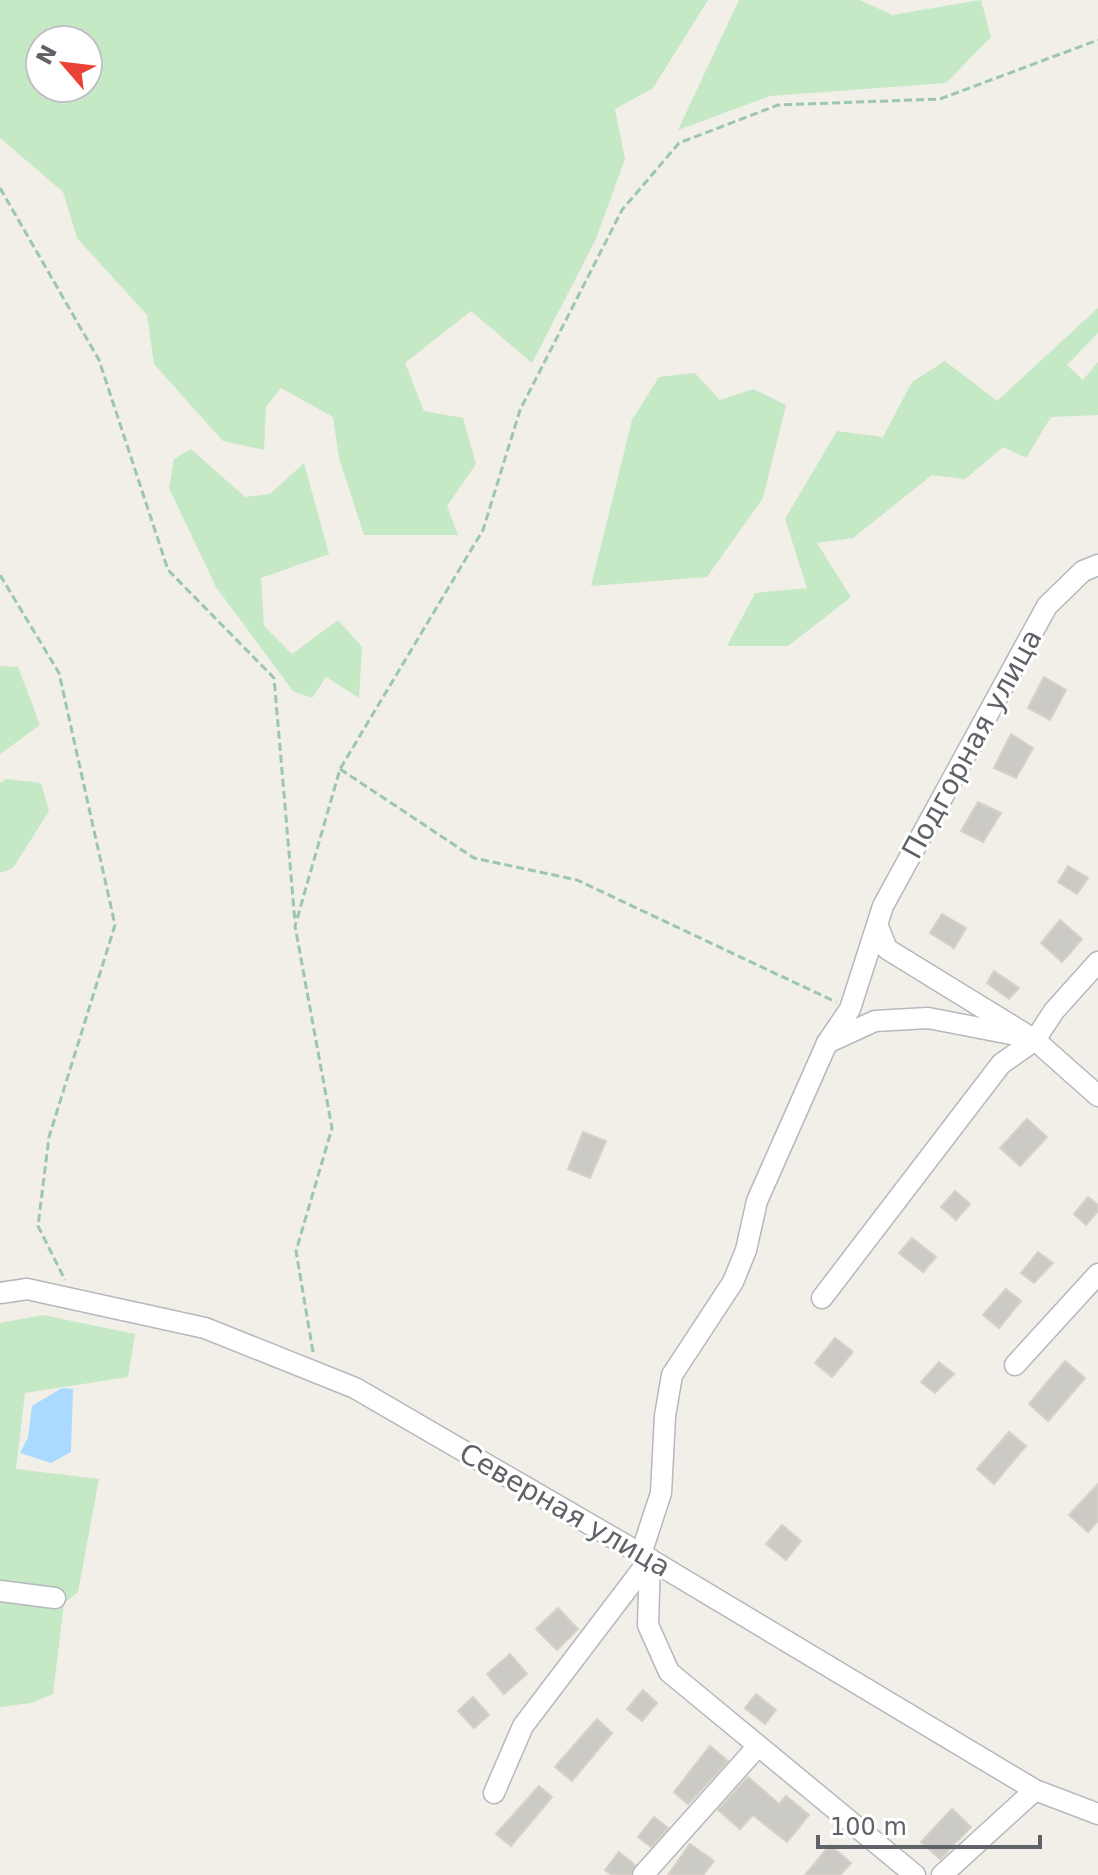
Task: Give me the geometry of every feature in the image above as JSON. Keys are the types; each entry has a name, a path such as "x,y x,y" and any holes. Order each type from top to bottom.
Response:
{"street":[{"name":"Подгорная улица","path":"646,1556 661,1493 665,1416 672,1375 733,1282 746,1250 757,1201 827,1043 850,1009 867,950 879,929 883,906 1047,606 1090,568"},
{"path":"879,929 887,949 1035,1040 1098,1096"},
{"path":"822,1298 1001,1064 1035,1040 1054,1011 1098,962"},
{"path":"850,1009 875,1021"},
{"path":"827,1043 875,1021 928,1018 1035,1040"},
{"path":"1015,1365 1098,1274"},
{"name":"Северная улица","path":"0,1293 27,1289 205,1328 355,1388 646,1556 1035,1790 1098,1814"},
{"path":"646,1556 648,1625 669,1672 915,1875"},
{"path":"494,1793 523,1726 646,1556"},
{"path":"0,1591 55,1598"},
{"path":"643,1875 758,1746"},
{"path":"942,1875 1035,1790"}],"path":[{"path":"295,926 340,769 483,530 520,410 622,210 679,143 778,105 940,99 1098,40"},
{"path":"0,188 99,360 168,570 274,678 295,926 332,1128 296,1251 316,1372"},
{"path":"0,575 59,673 115,925 49,1137 38,1226 74,1299"},
{"path":"340,769 474,858 577,880 850,1009"}],"green space":[{"path":"0,0 708,0 653,88 615,109 625,159 595,241 532,363 471,311 405,363 424,411 463,418 476,464 447,506 458,535 364,535 339,458 333,417 281,388 266,407 264,450 223,441 154,364 147,315 77,238 63,192 0,138"},
{"path":"739,0 860,0 892,15 981,0 991,37 946,83 770,96 678,130"},
{"path":"1098,308 1098,333 1067,365 1083,380 1098,362 1098,415 1051,417 1026,458 1003,447 965,479 932,475 853,538 817,543 851,597 788,646 727,646 755,593 807,588 785,519 837,431 883,437 912,382 945,361 997,401"},
{"path":"695,373 720,400 753,389 786,405 763,498 707,577 591,586 632,420 659,377"},
{"path":"191,449 245,497 270,494 304,463 329,554 261,578 264,626 292,654 338,620 362,647 359,698 326,677 312,698 293,691 216,587 169,488 174,459"},
{"path":"0,666 18,667 40,725 0,754"},
{"path":"6,779 41,783 49,811 13,868 0,873 0,783"},
{"path":"43,1315 135,1334 128,1377 25,1393 16,1469 99,1479 78,1592 64,1603 53,1694 31,1703 0,1707 0,1323"}],"water":[{"path":"62,1388 73,1389 71,1452 51,1463 20,1453 28,1437 32,1406"}],"building":[{"path":"1044,677 1066,690 1050,720 1028,708"},
{"path":"1011,734 1033,748 1016,778 994,768"},
{"path":"978,802 1001,813 983,842 961,831"},
{"path":"1068,866 1088,878 1077,894 1058,882"},
{"path":"942,914 966,928 954,948 930,933"},
{"path":"1060,920 1082,939 1062,962 1041,943"},
{"path":"994,971 1019,988 1009,999 987,983"},
{"path":"1027,1119 1047,1137 1020,1166 1000,1148"},
{"path":"583,1132 606,1141 590,1178 568,1169"},
{"path":"955,1191 970,1204 956,1220 941,1207"},
{"path":"1088,1197 1098,1205 1098,1211 1086,1225 1074,1214"},
{"path":"912,1238 936,1257 923,1272 899,1253"},
{"path":"1038,1252 1053,1263 1034,1283 1021,1273"},
{"path":"1006,1289 1021,1301 999,1328 983,1315"},
{"path":"835,1338 853,1352 832,1377 815,1363"},
{"path":"1065,1361 1085,1378 1048,1421 1029,1404"},
{"path":"939,1362 954,1374 935,1393 921,1382"},
{"path":"1009,1432 1026,1446 994,1484 977,1469"},
{"path":"1098,1484 1098,1521 1088,1532 1069,1515"},
{"path":"782,1525 801,1541 786,1560 766,1544"},
{"path":"558,1608 578,1629 557,1650 536,1629"},
{"path":"510,1654 527,1674 504,1694 487,1674"},
{"path":"643,1690 657,1703 642,1721 627,1709"},
{"path":"756,1694 776,1710 765,1724 745,1708"},
{"path":"473,1697 489,1715 474,1728 458,1711"},
{"path":"597,1719 612,1733 572,1781 555,1767"},
{"path":"710,1746 728,1761 688,1804 674,1792"},
{"path":"748,1777 779,1804 786,1796 809,1815 787,1842 753,1815 740,1829 718,1810"},
{"path":"539,1786 552,1797 511,1846 496,1834"},
{"path":"952,1809 971,1827 940,1859 921,1842"},
{"path":"654,1817 668,1828 651,1847 638,1837"},
{"path":"690,1844 714,1861 703,1875 668,1875"},
{"path":"830,1845 851,1863 840,1875 805,1875"},
{"path":"619,1852 635,1865 630,1875 612,1875 605,1870"}]}
